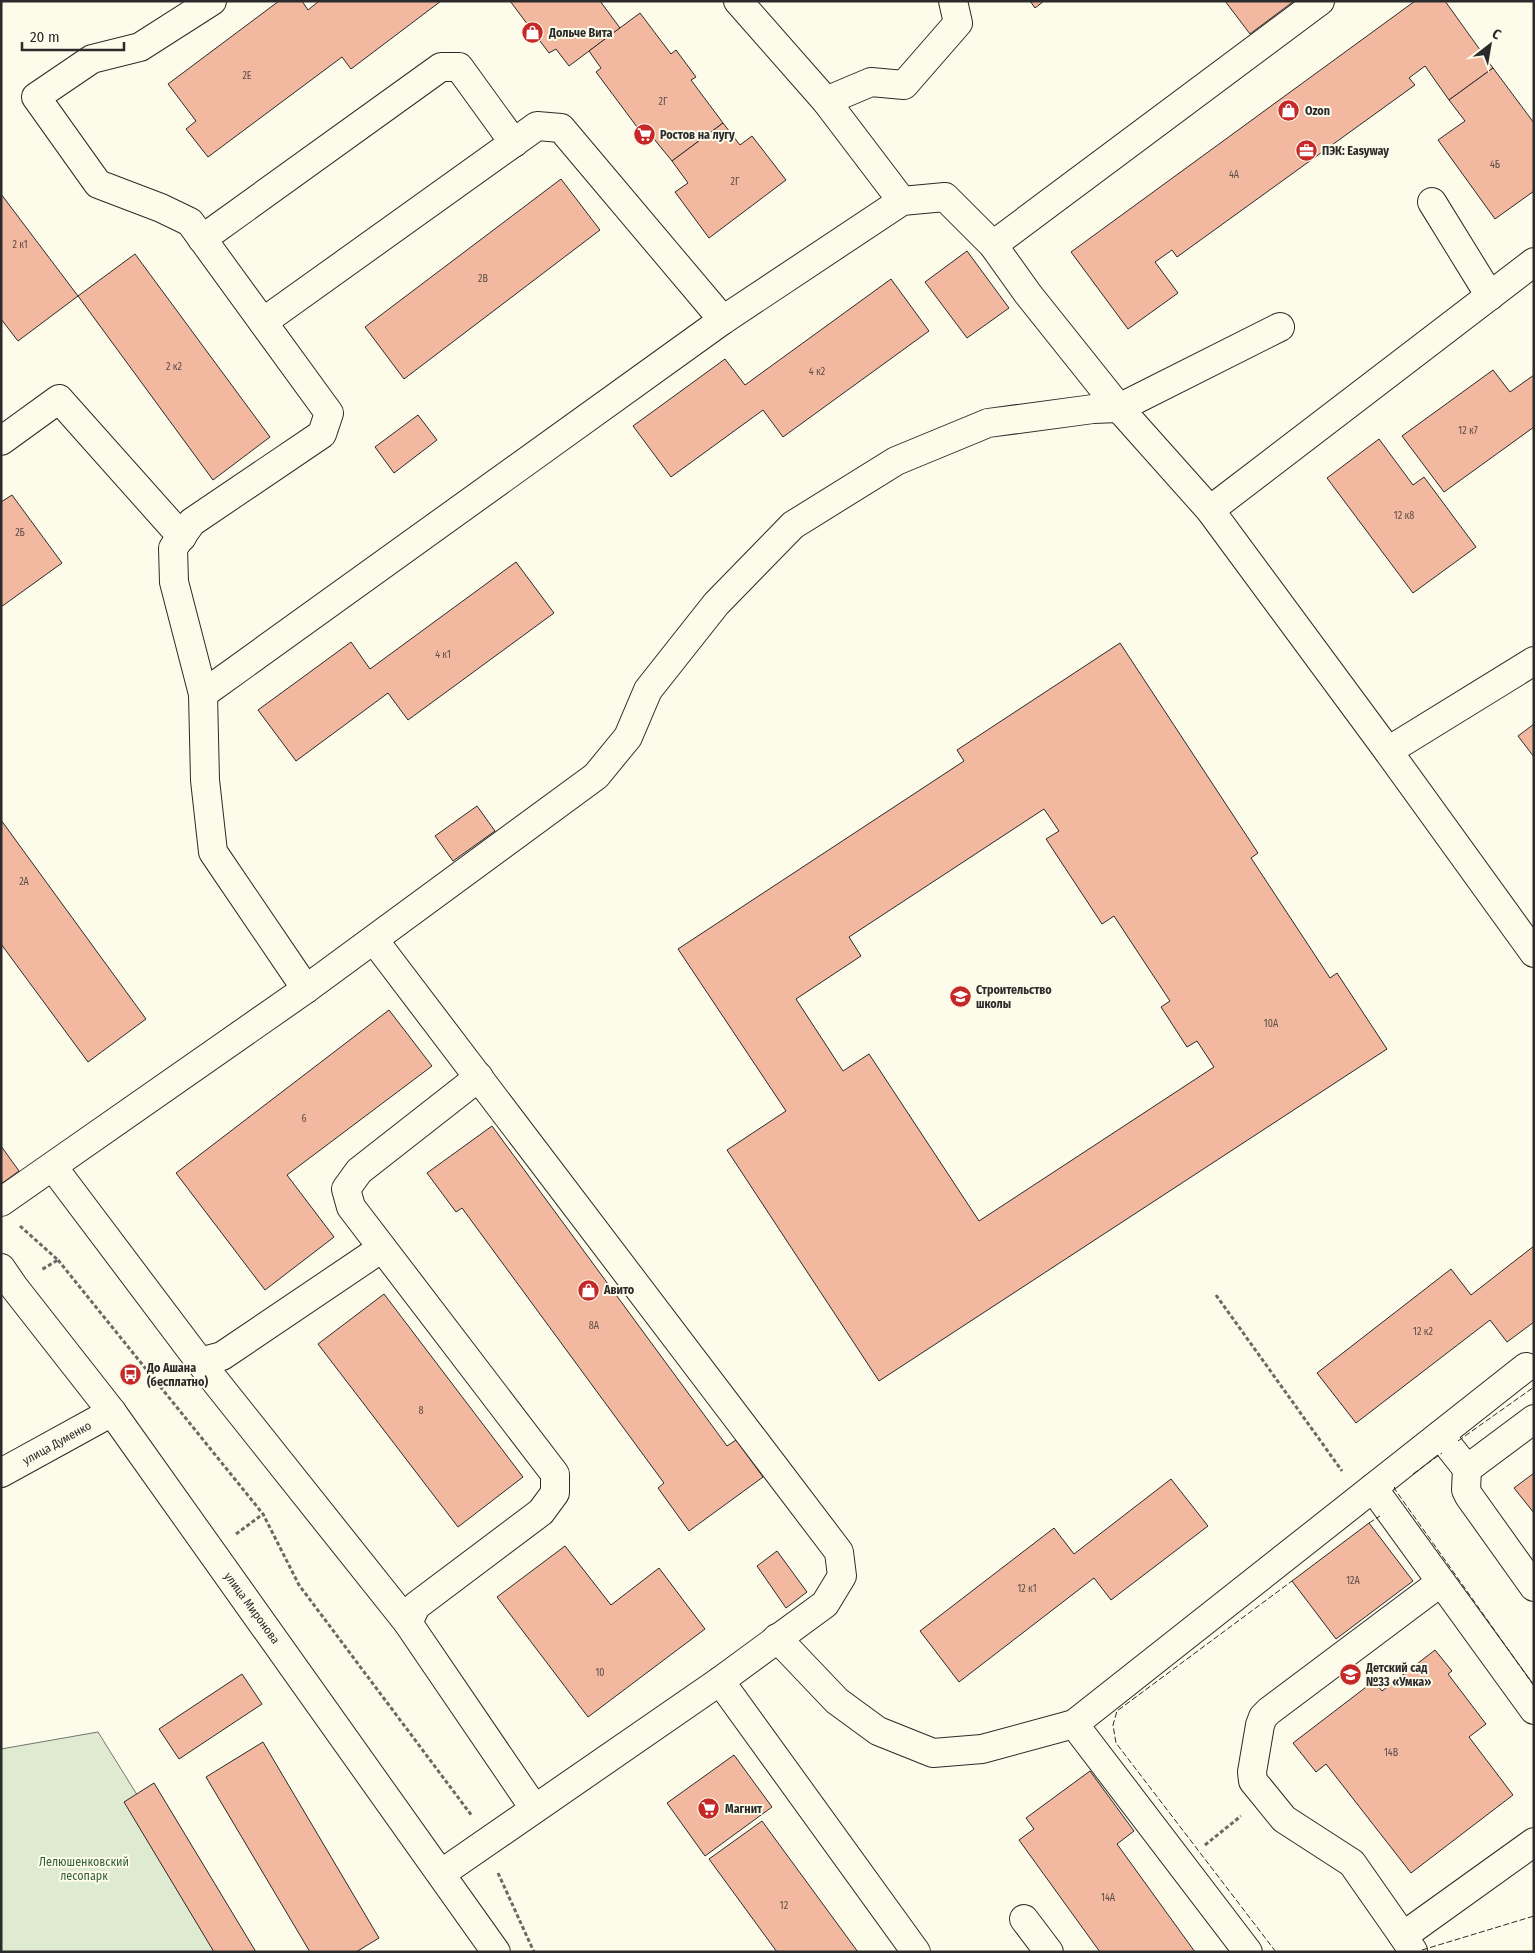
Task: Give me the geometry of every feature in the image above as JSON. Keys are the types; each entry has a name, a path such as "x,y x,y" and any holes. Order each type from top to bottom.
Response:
{"street":[{"path":"212,1 140,47 92,59 36,97 98,184 161,208 190,222 329,413 322,434 192,522 174,548 174,582 203,694 205,780 213,852 306,990"},
{"path":"738,1 826,101 902,200"},
{"path":"826,101 872,82 904,85 958,23 954,1"},
{"path":"993,245 1320,1"},
{"path":"202,239 441,66 459,66 514,142"},
{"path":"263,322 537,126 561,128 723,320"},
{"path":"203,694 723,320 902,200 945,197 993,245 1028,294 1119,408 1210,510 1534,953"},
{"path":"1432,202 1490,296"},
{"path":"1210,510 1534,262"},
{"path":"8,1212 53,1167 306,990 596,776 628,737 648,690 716,604 793,525 896,461 988,423 1093,409 1119,408 1280,327"},
{"path":"1,441 59,399 182,537"},
{"path":"1388,751 1534,660"},
{"path":"374,940 839,1552 842,1576 825,1604 720,1681 442,1873"},
{"path":"408,1623 416,1606 542,1512 555,1492 555,1474 351,1207 346,1190 359,1171 479,1078"},
{"path":"53,1167 200,1362 408,1623 534,1808"},
{"path":"200,1362 222,1356 382,1248"},
{"name":"улица Миронова","path":"8,1278 112,1412 442,1873 460,1902 496,1952"},
{"path":"777,1638 837,1701 878,1731 933,1753 982,1749 1074,1724 1526,1367"},
{"name":"улица Думенко","path":"1,1473 112,1412"},
{"path":"1467,1470 1534,1419"},
{"path":"1440,1436 1467,1470 1466,1490 1469,1496 1534,1588"},
{"path":"1367,1493 1441,1582 1534,1710"},
{"path":"1441,1582 1263,1717 1252,1777 1284,1819 1352,1862 1408,1944 1534,1842"},
{"path":"720,1681 916,1952"},
{"path":"1074,1724 1248,1952"},
{"path":"1024,1919 1049,1952"}],"path":[{"path":"8,1212 58,1260 263,1514 299,1585 489,1840 499,1878 534,1952"},
{"path":"8,1278 58,1260"},
{"path":"1216,1295 1367,1493"},
{"path":"1181,1864 1266,1797"}],"green space":[{"name":"Лелюшенковский лесопарк","path":"98,1732 235,1952 1,1952 1,1749"}],"building":[{"path":"279,1 302,1 308,10 319,1 441,1 351,69 342,57 208,157 186,129 196,121 168,84"},
{"path":"510,1 600,1 620,28 569,66 556,49 549,53"},
{"path":"1030,1 1044,1 1035,8"},
{"path":"1225,1 1294,1 1250,34"},
{"path":"1415,1 1445,1 1493,68 1449,100 1425,66 1409,78 1415,85 1177,257 1172,250 1155,262 1178,293 1128,329 1071,252"},
{"path":"640,13 671,54 676,50 696,77 691,80 723,123 672,161 654,139 649,143 596,72 601,68 589,51"},
{"path":"1493,68 1534,123 1534,191 1495,219 1438,140 1465,121 1449,100"},
{"path":"723,123 740,145 752,136 786,180 709,238 675,192 688,183 672,161"},
{"path":"561,179 600,230 404,379 365,327"},
{"path":"1,194 78,296 18,341 1,319"},
{"path":"967,251 1009,308 967,338 925,282"},
{"path":"135,254 270,437 213,480 78,296"},
{"path":"891,279 929,331 783,437 763,410 671,477 633,426 725,359 745,385"},
{"path":"1493,370 1510,392 1534,375 1534,427 1444,492 1402,436"},
{"path":"418,415 437,440 394,473 375,447"},
{"path":"1379,439 1413,485 1424,477 1476,547 1413,593 1327,478"},
{"path":"12,495 62,563 1,607 1,502"},
{"path":"516,562 554,613 408,720 388,693 296,761 258,710 351,642 370,669"},
{"path":"1120,643 1258,853 1251,858 1330,978 1337,973 1387,1049 879,1381 727,1150 786,1111 678,949 964,761 957,750","holes":["1044,809 1059,831 1046,839 1102,924 1114,916 1170,1001 1161,1007 1187,1047 1197,1041 1214,1067 979,1221 869,1054 843,1071 796,999 861,956 849,937"]},
{"path":"1534,724 1534,757 1518,736"},
{"path":"477,806 495,831 453,861 435,836"},
{"path":"1,820 146,1019 88,1062 1,944"},
{"path":"389,1010 432,1066 287,1175 334,1237 265,1290 176,1173"},
{"path":"492,1126 727,1446 736,1440 763,1477 689,1531 658,1488 664,1483 462,1208 456,1212 427,1173"},
{"path":"1,1146 19,1171 1,1184"},
{"path":"1534,1246 1534,1322 1507,1342 1490,1320 1356,1423 1317,1373 1451,1269 1471,1295"},
{"path":"384,1294 523,1477 458,1527 318,1344"},
{"path":"1534,1473 1534,1513 1514,1488"},
{"path":"1171,1479 1208,1526 1111,1600 1094,1578 959,1682 920,1631 1054,1528 1074,1554"},
{"path":"1369,1523 1413,1581 1336,1639 1292,1581"},
{"path":"565,1546 611,1605 659,1568 705,1629 588,1717 497,1597"},
{"path":"777,1551 807,1592 786,1608 757,1566"},
{"path":"1435,1650 1452,1671 1448,1674 1486,1724 1469,1737 1513,1795 1411,1873 1326,1764 1316,1772 1293,1743 1374,1681 1382,1691"},
{"path":"242,1674 262,1704 179,1759 159,1729"},
{"path":"263,1742 379,1938 356,1952 310,1952 206,1777"},
{"path":"734,1755 772,1807 705,1856 667,1803"},
{"path":"1090,1771 1134,1831 1117,1844 1195,1952 1100,1952 1019,1840 1034,1829 1026,1818"},
{"path":"154,1783 256,1952 214,1952 124,1802"},
{"path":"762,1821 858,1952 777,1952 709,1859"}],"fence":[{"path":"1458,1441 1534,1387"},
{"path":"1413,1474 1442,1453"},
{"path":"1395,1487 1534,1686"},
{"path":"1369,1523 1380,1516"},
{"path":"1276,1952 1116,1743 1113,1725 1117,1711 1292,1581"},
{"path":"1422,1950 1534,1916"}],"place":[{"name":"Дольче Вита","path":"533,33"},
{"name":"Ozon","path":"1289,111"},
{"name":"Ростов на лугу","path":"644,135"},
{"name":"ПЭК: Easyway","path":"1306,151"},
{"name":"Строительство школы","path":"960,997"},
{"name":"Авито","path":"588,1290"},
{"name":"До Ашана (бесплатно)","path":"131,1375"},
{"name":"Детский сад №33 «Умка»","path":"1350,1675"},
{"name":"Магнит","path":"709,1809"}]}
